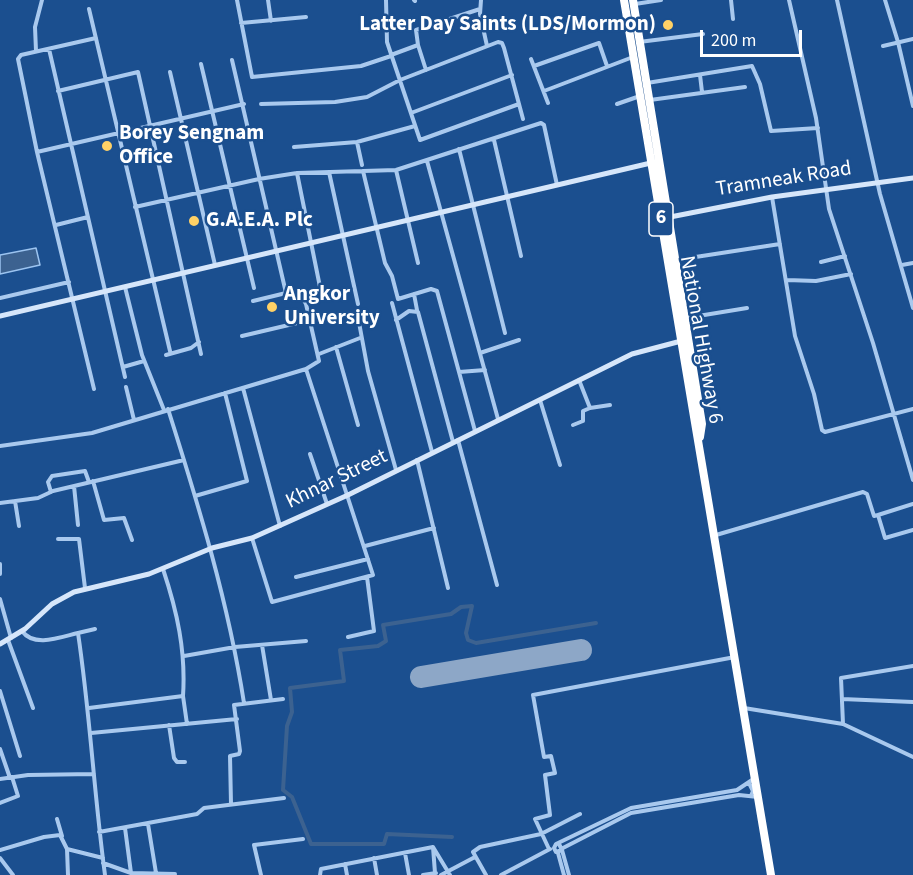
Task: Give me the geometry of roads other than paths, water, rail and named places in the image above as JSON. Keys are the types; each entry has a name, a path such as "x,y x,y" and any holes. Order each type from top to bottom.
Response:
{"highway":[{"name":"National Highway 6","path":"629,2 649,100 655,162 744,708 754,797 771,875"},
{"name":"National Highway 6","path":"629,2 640,96 655,162"},
{"name":"National Highway 6","path":"664,218 675,260 685,318 685,340"}],"street":[{"path":"36,51 35,27 42,0"},
{"path":"237,0 252,78 361,66 418,45"},
{"path":"268,0 270,21"},
{"path":"386,0 385,28 391,56 422,140 519,104"},
{"path":"481,0 480,9 487,46"},
{"path":"629,2 661,0"},
{"path":"731,0 733,20"},
{"path":"789,0 818,128 829,209 913,480"},
{"path":"837,0 878,182 913,308"},
{"path":"885,0 913,105"},
{"path":"89,9 170,351"},
{"path":"426,70 416,31 480,9"},
{"path":"241,23 306,17"},
{"path":"639,42 704,34"},
{"path":"94,389 37,152 18,59 21,55 96,38"},
{"path":"883,46 913,39"},
{"path":"261,104 335,102 367,97 400,80 487,46 502,43 523,119"},
{"path":"534,66 599,43 607,66"},
{"path":"49,49 125,377"},
{"path":"543,91 634,57"},
{"path":"531,59 548,103"},
{"path":"232,60 286,293"},
{"path":"201,64 254,288"},
{"path":"646,83 753,67 771,131 818,128"},
{"path":"58,91 138,72 201,354"},
{"path":"170,72 215,265"},
{"path":"411,113 512,75"},
{"path":"700,75 702,92"},
{"path":"649,100 745,87"},
{"path":"617,104 640,96"},
{"path":"37,152 243,104"},
{"path":"135,207 230,185 297,173 362,168 396,170 543,124 558,186"},
{"path":"294,147 357,142 416,126"},
{"path":"494,140 521,256"},
{"path":"357,142 385,263 398,299 431,289 437,291 475,431"},
{"path":"459,149 475,204 505,333"},
{"path":"427,161 498,419"},
{"path":"0,316 655,162"},
{"path":"396,170 418,263"},
{"path":"330,171 358,304"},
{"path":"297,173 321,292"},
{"name":"Tramneak Road","path":"664,218 772,197 913,178"},
{"path":"772,197 795,336 814,394 822,430 825,432 913,410"},
{"path":"56,225 88,218"},
{"path":"675,260 780,244"},
{"path":"821,262 845,256"},
{"path":"902,265 913,262"},
{"path":"787,280 816,281 851,274"},
{"path":"0,298 69,282"},
{"path":"125,287 144,360 166,409 212,548 235,647 244,703"},
{"path":"0,446 92,434 166,409 306,369 319,362 310,320 300,293 286,293 253,301"},
{"path":"414,294 497,585"},
{"path":"392,303 432,452"},
{"path":"685,318 747,308"},
{"path":"396,320 404,313 417,311"},
{"path":"358,318 360,338 396,470"},
{"path":"242,336 310,320"},
{"path":"319,355 360,338"},
{"path":"480,353 519,340"},
{"name":"Khnar Street","path":"0,644 22,632 52,604 85,588 164,569 212,548 252,538 348,495 632,354 685,340"},
{"path":"166,355 190,348 199,342"},
{"path":"336,347 358,425"},
{"path":"123,367 144,360"},
{"path":"252,538 272,602 373,575 306,369"},
{"path":"459,372 485,370"},
{"path":"579,380 590,408"},
{"path":"126,387 134,420"},
{"path":"243,388 280,526"},
{"path":"195,495 248,481 225,393"},
{"path":"540,399 560,465"},
{"path":"573,425 584,421 583,411 610,405"},
{"path":"310,454 327,504"},
{"path":"0,503 38,498 74,486 184,460"},
{"path":"417,460 447,588"},
{"path":"51,492 48,482 52,476 85,471 104,520 124,518 132,540"},
{"path":"74,486 78,525"},
{"path":"716,535 863,492 867,494 874,516 913,504"},
{"path":"15,501 19,526"},
{"path":"878,515 885,538 913,530"},
{"path":"365,546 434,528"},
{"path":"58,539 80,539 85,588"},
{"path":"296,577 368,559"},
{"path":"0,564 0,574"},
{"path":"164,569 179,624 184,656 183,696 187,724"},
{"path":"348,637 374,631 367,577"},
{"path":"0,599 10,639 33,708"},
{"path":"22,632 26,637 37,640 96,629"},
{"path":"78,633 89,708 99,832 105,875"},
{"path":"184,656 235,647 306,641"},
{"path":"262,645 271,700"},
{"path":"551,848 541,834 535,819 550,814 544,775 555,773 551,756 544,757 533,695 735,657"},
{"path":"843,724 842,677 913,666"},
{"path":"0,691 20,756"},
{"path":"89,708 183,696"},
{"path":"231,804 230,756 240,754 234,705 283,699"},
{"path":"842,699 913,702"},
{"path":"744,708 843,724 913,757"},
{"path":"91,733 237,719"},
{"path":"169,725 174,758 177,762 185,762"},
{"path":"0,748 18,796 0,803"},
{"path":"0,779 71,773 94,774"},
{"path":"501,875 551,848 561,849 631,810 737,790 752,780"},
{"path":"631,810 730,796 754,797"},
{"path":"99,832 197,814 204,808 284,798"},
{"path":"486,875 473,852 480,847 541,834 580,814"},
{"path":"57,819 67,849 68,875"},
{"path":"148,824 156,873"},
{"path":"125,828 132,874"},
{"path":"0,850 44,837 62,836"},
{"path":"261,875 254,845 303,839"},
{"path":"433,847 449,873"},
{"path":"320,875 321,869 433,847"},
{"path":"433,847 431,850 435,873"},
{"path":"67,849 132,874 175,874"},
{"path":"561,849 564,875"},
{"path":"561,849 569,875"},
{"path":"405,853 409,875"},
{"path":"423,875 449,873 476,857"},
{"path":"0,858 14,875"},
{"path":"374,858 377,875"},
{"path":"345,864 347,875"}],"water":[{"path":"36,248 40,265 0,274 0,255"}],"waterway":[{"path":"452,837 387,834 384,844 311,844 292,797 283,790 287,726 292,712 290,688 344,681 340,650 378,646 386,641 383,625 451,614 461,607 472,606 466,633 468,640 476,643 596,623"}],"place":[{"name":"Latter Day Saints (LDS/Mormon)","path":"668,25"},
{"name":"Borey Sengnam Office","path":"107,146"},
{"name":"G.A.E.A. Plc","path":"194,221"},
{"name":"Angkor University","path":"272,307"}]}
